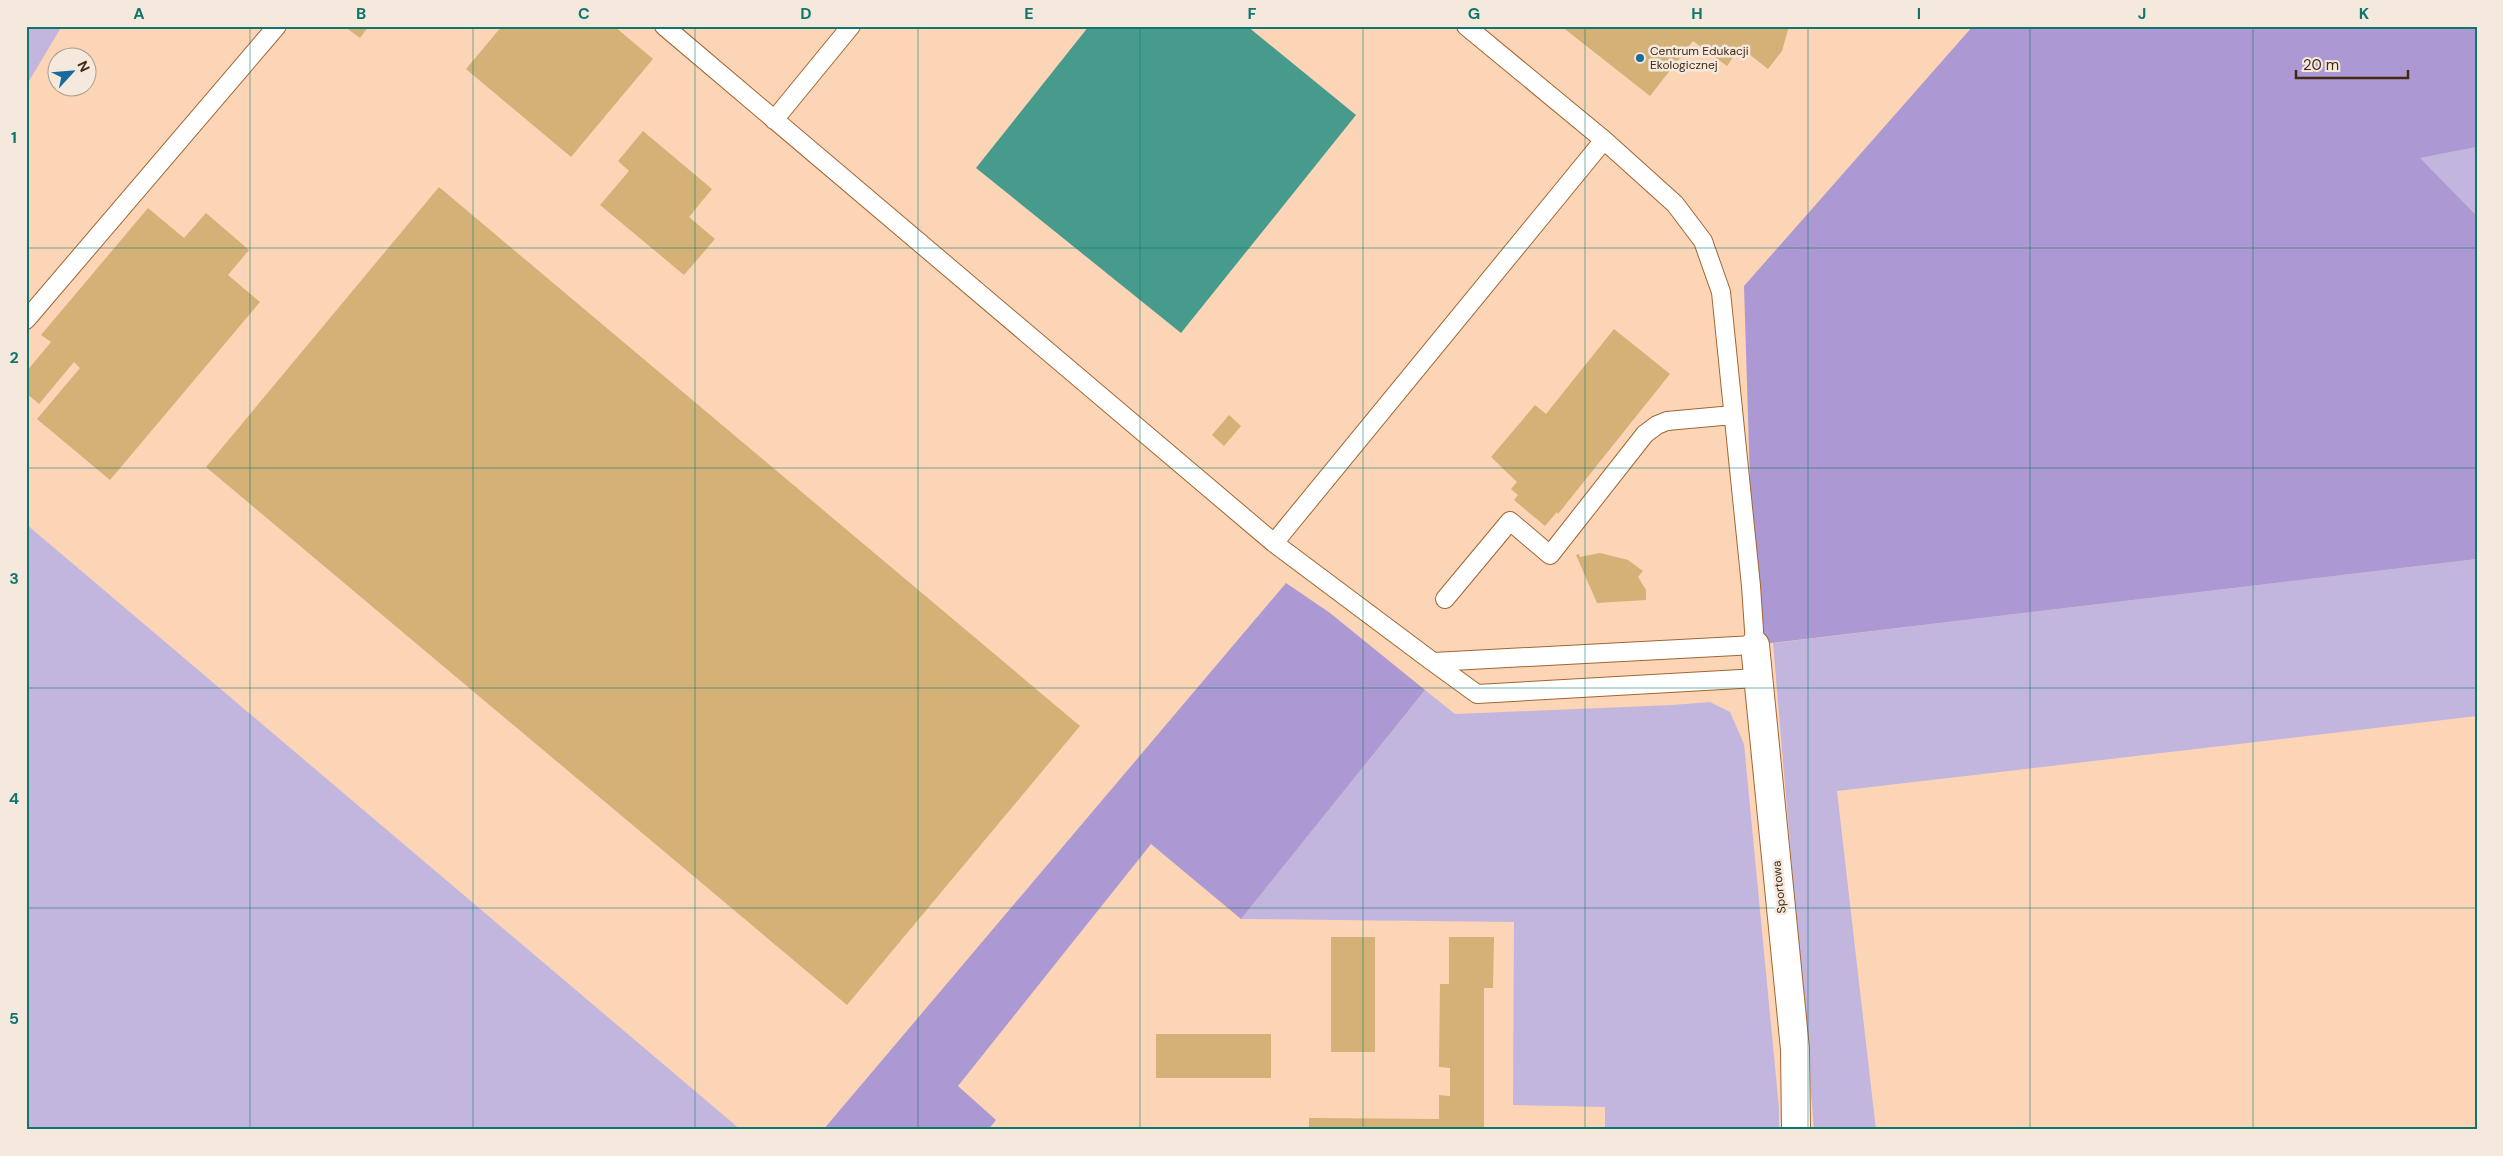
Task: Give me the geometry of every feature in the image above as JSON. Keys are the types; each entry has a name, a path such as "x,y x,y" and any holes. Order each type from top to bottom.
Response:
{"street":[{"name":"Sportowa","path":"1755,645 1795,1049 1796,1130"}],"lane":[{"path":"26,320 277,26"},
{"path":"664,26 1274,543 1477,694 1758,678"},
{"path":"774,120 851,26"},
{"path":"1433,662 1755,645 1751,586 1721,292 1703,241 1675,204 1604,140 1466,26"},
{"path":"1274,543 1604,140"},
{"path":"1445,599 1510,522 1550,555 1645,434 1657,425 1667,421 1734,415"}],"shaded area":[{"path":"26,26 62,26 48,48 26,86"},
{"path":"1973,26 2477,26 2477,147 2420,158 2477,216 2477,559 1755,645 1744,286"},
{"path":"2477,147 2477,216 2419,158"},
{"path":"26,524 741,1130 26,1130"},
{"path":"2477,559 2477,716 1837,791 1876,1130 1814,1130 1773,643"},
{"path":"1286,583 1330,613 1425,690 1241,919 1151,844 958,1086 996,1120 988,1130 823,1130"},
{"path":"1425,690 1455,714 1710,702 1730,712 1744,744 1779,1108 1779,1130 1605,1130 1605,1107 1513,1105 1514,922 1241,919"}],"water":[{"path":"1089,26 1247,26 1356,115 1181,333 976,168"}],"building":[{"path":"344,26 369,26 360,38"},
{"path":"502,26 614,26 653,59 571,157 466,69"},
{"name":"Centrum Edukacji Ekologicznej","path":"1561,26 1789,26 1782,51 1768,69 1740,47 1727,66 1693,41 1650,96"},
{"path":"643,131 712,189 689,217 715,239 684,275 600,205 629,171 618,161"},
{"path":"439,187 1080,726 847,1005 206,467"},
{"path":"148,208 184,238 206,213 249,250 228,275 260,302 110,480 37,419 80,368 74,362 39,404 26,393 26,372 51,342 41,335"},
{"path":"1614,329 1670,374 1558,514 1557,512 1545,526 1514,500 1518,495 1511,489 1517,482 1491,457 1535,405 1546,414"},
{"path":"1229,415 1241,426 1224,446 1212,435"},
{"path":"1600,553 1628,560 1643,571 1638,577 1646,590 1646,600 1597,603 1576,555 1579,554 1580,557"},
{"path":"1331,937 1375,937 1375,1052 1331,1052"},
{"path":"1449,937 1494,937 1493,988 1484,988 1484,1130 1309,1130 1309,1118 1439,1119 1439,1095 1450,1096 1450,1068 1439,1067 1440,984 1449,984"},
{"path":"1156,1034 1271,1034 1271,1078 1156,1078"}],"place":[{"name":"Centrum Edukacji Ekologicznej","path":"1640,58"}]}
